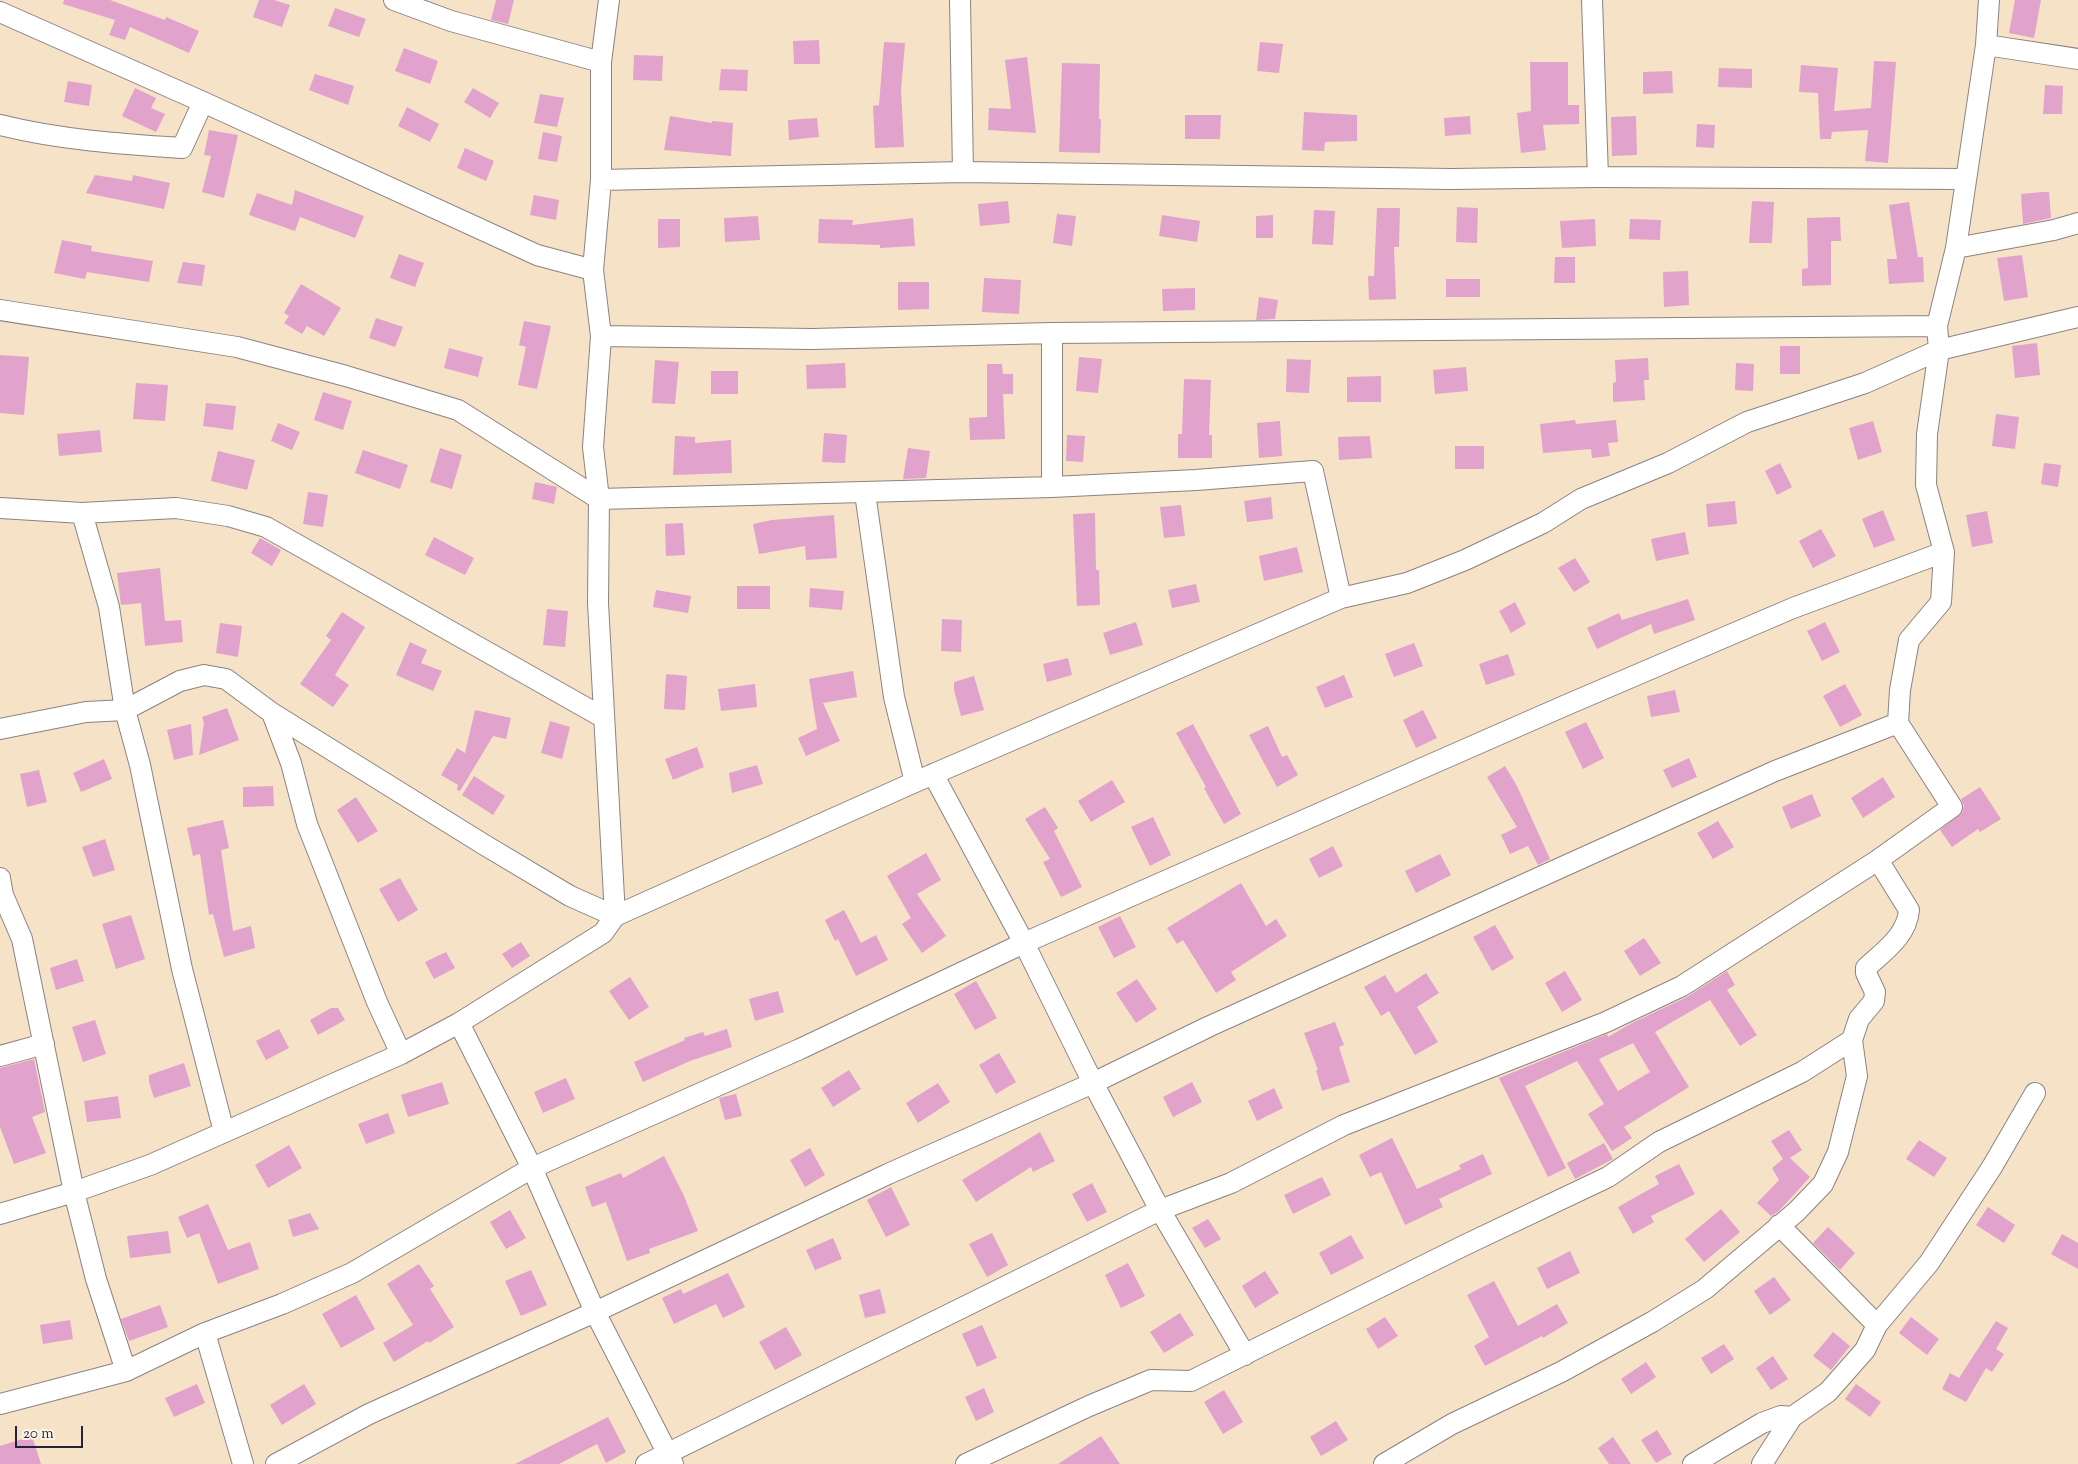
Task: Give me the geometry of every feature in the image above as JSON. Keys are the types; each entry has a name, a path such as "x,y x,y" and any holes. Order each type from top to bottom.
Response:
{"street":[{"path":"394,0 451,21 601,62"},
{"path":"609,0 601,62 601,180 593,270 601,336 593,447 599,499 598,603 615,916"},
{"path":"960,0 963,172"},
{"path":"1592,0 1598,177"},
{"path":"646,1464 670,1459 1160,1210 1232,1183 1344,1125 1606,1022 1682,986 1878,860 1952,807 1898,723 1900,690 1910,640 1941,602 1944,552 1926,485 1927,434 1939,350 1937,326 1956,248 1986,45 1989,0"},
{"path":"0,12 203,102 537,255 593,270"},
{"path":"1986,45 2078,59"},
{"path":"0,125 31,133 92,142 182,148 203,102"},
{"path":"601,180 963,172 1452,179 1598,177 1966,179"},
{"path":"1956,248 2054,230 2078,223"},
{"path":"0,310 237,348 346,376 458,410 599,499 1052,487 1196,480 1313,471 1341,598"},
{"path":"0,1214 74,1192 150,1165 401,1054 459,1023 603,933 615,916 933,774 1341,598 1407,583 1465,560 1543,523 1581,499 1668,463 1747,422 1865,383 1939,350 2078,317"},
{"path":"601,336 812,339 1052,333 1937,326"},
{"path":"1052,333 1052,487"},
{"path":"865,493 894,697 915,782"},
{"path":"0,508 82,513 176,508 228,516 266,527 604,718"},
{"path":"82,513 109,607 124,710 140,765 182,969 224,1132"},
{"path":"0,1404 126,1371 204,1333 282,1304 352,1273 532,1168 800,1049 1024,943 1564,706 1775,616 1944,552"},
{"path":"0,729 86,712 124,710 180,681 204,675 226,679 272,713 538,877 570,896 615,916"},
{"path":"272,713 290,763 307,824 376,1002 401,1054"},
{"path":"276,1464 369,1414 595,1312 888,1174 1093,1083 1219,1022 1774,771 1898,723"},
{"path":"933,774 1024,943 1093,1083 1160,1210 1245,1354"},
{"path":"1384,1464 1452,1424 1561,1372 1652,1322 1705,1289 1796,1212 1823,1184 1838,1152 1857,1076 1852,1040 1859,1019 1874,1001 1875,992 1866,973 1866,968 1902,934 1909,917 1910,910 1878,860"},
{"path":"1,890 22,939 32,998 44,1044 74,1192 96,1279 126,1371"},
{"path":"459,1023 532,1168 595,1312 670,1459"},
{"path":"966,1464 1089,1406 1151,1380 1191,1381 1465,1244 1608,1177 1659,1142 1802,1072 1852,1040"},
{"path":"0,1056 44,1044"},
{"path":"1762,1464 1792,1417 1828,1392 1865,1350 1877,1325 1929,1263 1992,1167 2035,1093"},
{"path":"1779,1225 1877,1325"},
{"path":"204,1333 243,1464"},
{"path":"1693,1464 1762,1423 1781,1416 1792,1417"}],"building":[{"path":"64,0 110,0 165,20 166,17 199,31 189,53 130,27 125,40 109,35 115,20 63,4"},
{"path":"259,0 274,0 290,5 282,27 253,17"},
{"path":"496,0 514,0 508,24 491,20"},
{"path":"2015,0 2041,0 2034,38 2009,33"},
{"path":"335,8 366,19 359,37 328,26"},
{"path":"819,40 820,64 794,64 793,41"},
{"path":"884,42 905,43 901,90 904,147 875,148 873,106 879,105"},
{"path":"1260,42 1283,44 1279,73 1257,71"},
{"path":"404,48 438,61 430,84 395,71"},
{"path":"634,55 663,56 662,81 633,80"},
{"path":"1027,57 1036,133 988,130 989,108 1011,109 1005,60"},
{"path":"1874,61 1896,62 1888,163 1865,161 1868,130 1832,132 1831,139 1820,139 1818,93 1799,92 1801,65 1838,68 1834,111 1871,108"},
{"path":"1530,62 1568,62 1568,105 1579,105 1579,124 1543,125 1546,150 1521,153 1517,113 1531,111"},
{"path":"1062,63 1100,64 1100,153 1059,152"},
{"path":"1719,68 1752,69 1752,88 1718,87"},
{"path":"721,69 748,70 747,91 719,90"},
{"path":"1672,71 1673,93 1643,94 1643,72"},
{"path":"315,74 354,86 348,105 309,90"},
{"path":"68,81 92,85 89,106 64,102"},
{"path":"2045,85 2063,86 2062,114 2043,114"},
{"path":"135,88 156,98 151,108 165,114 156,132 122,116"},
{"path":"473,88 499,103 490,118 464,102"},
{"path":"540,94 564,98 557,127 534,123"},
{"path":"407,107 439,124 430,142 398,126"},
{"path":"1304,112 1357,115 1357,141 1325,142 1324,151 1302,150"},
{"path":"1185,115 1221,115 1220,139 1185,139"},
{"path":"670,116 712,123 712,121 733,123 731,156 664,150"},
{"path":"1470,116 1471,134 1445,136 1444,118"},
{"path":"1636,116 1637,155 1612,156 1611,117"},
{"path":"817,118 819,137 789,140 788,120"},
{"path":"1697,124 1715,125 1714,148 1696,147"},
{"path":"209,130 238,135 224,198 202,192 211,156 204,155"},
{"path":"543,132 562,136 557,162 538,159"},
{"path":"465,148 494,161 486,181 457,168"},
{"path":"95,175 132,181 133,175 170,183 164,209 86,193"},
{"path":"295,190 364,216 355,238 300,217 295,231 249,215 257,193 292,205"},
{"path":"2049,192 2051,218 2023,224 2021,194"},
{"path":"534,195 559,200 556,220 530,215"},
{"path":"1008,201 1010,223 980,226 978,204"},
{"path":"1752,201 1774,202 1772,243 1749,243"},
{"path":"1909,202 1918,257 1923,257 1924,282 1889,284 1887,259 1897,259 1889,205"},
{"path":"1457,207 1478,208 1477,243 1456,242"},
{"path":"1377,208 1400,208 1399,247 1394,247 1396,299 1369,300 1368,276 1374,276"},
{"path":"1314,210 1335,211 1333,245 1312,244"},
{"path":"1057,214 1076,216 1072,246 1053,243"},
{"path":"1162,215 1200,221 1197,242 1159,236"},
{"path":"1273,215 1273,238 1256,238 1256,216"},
{"path":"758,216 760,240 725,242 724,218"},
{"path":"1840,217 1841,241 1831,241 1831,285 1802,286 1802,269 1808,268 1807,218"},
{"path":"913,218 915,246 880,248 880,245 818,243 819,219 853,220 852,225"},
{"path":"658,219 680,219 680,247 658,248"},
{"path":"1595,219 1596,246 1562,248 1560,221"},
{"path":"1630,219 1661,220 1660,240 1629,239"},
{"path":"62,240 92,246 91,251 153,261 149,282 87,272 85,279 54,273"},
{"path":"399,254 424,263 415,287 390,278"},
{"path":"2022,255 2028,297 2004,301 1997,258"},
{"path":"1555,257 1575,257 1575,283 1554,283"},
{"path":"183,262 205,265 202,286 177,283"},
{"path":"1688,271 1689,305 1664,307 1663,272"},
{"path":"984,278 1021,280 1019,314 982,312"},
{"path":"1446,279 1480,279 1480,297 1446,297"},
{"path":"898,282 929,282 929,309 898,310"},
{"path":"301,284 341,308 324,336 307,326 302,334 284,323 289,316 284,313"},
{"path":"1195,288 1195,310 1163,311 1162,289"},
{"path":"1259,297 1278,300 1275,319 1256,320"},
{"path":"376,318 403,327 395,347 369,338"},
{"path":"524,321 551,326 537,389 518,385 526,347 519,345"},
{"path":"2037,343 2040,375 2015,378 2012,346"},
{"path":"1780,346 1800,346 1800,374 1780,374"},
{"path":"449,348 483,357 478,377 444,368"},
{"path":"0,355 29,357 24,415 0,413"},
{"path":"1079,357 1102,359 1098,393 1076,391"},
{"path":"1648,358 1649,380 1644,380 1645,400 1613,402 1613,383 1616,382 1615,360"},
{"path":"1287,359 1311,360 1309,393 1286,392"},
{"path":"655,360 679,362 675,404 652,403"},
{"path":"845,363 846,388 807,389 806,365"},
{"path":"1736,363 1754,364 1753,391 1735,390"},
{"path":"987,364 1002,364 1003,374 1013,374 1013,394 1003,394 1005,439 970,440 969,418 987,417"},
{"path":"1466,367 1468,391 1435,394 1433,370"},
{"path":"711,371 738,371 738,394 711,394"},
{"path":"1381,376 1381,402 1347,402 1347,377"},
{"path":"1184,379 1211,380 1209,435 1212,435 1212,458 1178,458 1178,434 1182,434"},
{"path":"136,383 168,385 165,421 133,419"},
{"path":"323,392 352,401 343,430 314,420"},
{"path":"206,403 236,406 233,430 203,426"},
{"path":"1996,414 2019,417 2015,449 1992,446"},
{"path":"1575,420 1576,424 1616,420 1618,442 1608,443 1610,456 1592,458 1591,449 1543,453 1540,424"},
{"path":"1280,421 1282,456 1259,458 1257,423"},
{"path":"1873,421 1882,452 1858,460 1849,428"},
{"path":"278,423 300,432 292,450 271,441"},
{"path":"100,430 102,452 59,456 57,434"},
{"path":"824,433 847,435 845,463 822,462"},
{"path":"1067,435 1085,436 1083,462 1066,461"},
{"path":"675,436 695,437 695,443 731,440 732,473 673,475"},
{"path":"1370,436 1372,458 1339,460 1338,437"},
{"path":"1455,446 1484,446 1484,469 1455,469"},
{"path":"440,448 462,455 452,489 430,482"},
{"path":"908,448 930,451 926,478 903,479"},
{"path":"363,450 408,465 400,489 355,473"},
{"path":"218,451 255,460 247,490 211,481"},
{"path":"1780,463 1792,487 1777,495 1765,471"},
{"path":"2044,463 2061,465 2058,487 2041,484"},
{"path":"535,482 557,487 554,504 532,499"},
{"path":"308,492 328,495 323,527 303,524"},
{"path":"1271,497 1273,519 1247,522 1244,501"},
{"path":"1735,501 1737,524 1708,527 1706,504"},
{"path":"1181,505 1185,536 1164,538 1160,507"},
{"path":"1883,510 1895,540 1874,548 1862,519"},
{"path":"1987,511 1993,543 1972,547 1966,515"},
{"path":"1095,513 1096,570 1099,570 1100,605 1077,606 1073,514"},
{"path":"834,515 837,558 806,560 805,546 759,554 753,524 772,520"},
{"path":"683,523 685,555 666,556 665,524"},
{"path":"1821,529 1836,556 1813,568 1799,541"},
{"path":"1685,532 1689,554 1656,561 1651,539"},
{"path":"434,537 474,558 465,575 425,555"},
{"path":"260,538 281,550 272,566 251,553"},
{"path":"1297,547 1303,572 1264,581 1259,556"},
{"path":"1575,558 1590,582 1574,592 1558,568"},
{"path":"160,568 165,621 181,620 183,642 145,646 141,603 121,605 117,573"},
{"path":"1196,584 1200,602 1172,608 1168,590"},
{"path":"737,586 770,586 770,609 737,609"},
{"path":"810,588 844,591 842,610 809,607"},
{"path":"656,590 691,596 688,613 653,607"},
{"path":"1688,599 1695,620 1654,634 1651,624 1597,649 1587,628 1619,613 1622,620"},
{"path":"1515,602 1526,624 1511,633 1499,611"},
{"path":"547,609 568,611 565,647 543,645"},
{"path":"342,612 365,627 335,675 349,685 333,707 300,684 331,640 326,636"},
{"path":"942,619 962,620 961,652 941,651"},
{"path":"1136,622 1143,645 1110,655 1103,633"},
{"path":"1825,622 1840,652 1822,661 1807,631"},
{"path":"220,623 242,626 238,657 216,653"},
{"path":"410,642 427,650 421,663 442,671 433,691 396,675"},
{"path":"1414,643 1423,666 1394,677 1385,654"},
{"path":"1508,654 1515,675 1486,685 1479,664"},
{"path":"1068,658 1072,675 1047,682 1043,664"},
{"path":"853,671 857,697 823,703 840,741 806,756 798,738 817,729 809,679"},
{"path":"666,674 687,676 685,710 664,709"},
{"path":"1344,675 1353,697 1325,708 1316,687"},
{"path":"974,676 984,710 961,716 954,690 954,682"},
{"path":"755,684 757,707 721,711 718,689"},
{"path":"1845,684 1862,715 1840,727 1823,696"},
{"path":"1675,690 1680,712 1651,717 1647,696"},
{"path":"227,708 239,740 199,755 204,723 202,717"},
{"path":"475,710 511,718 506,739 493,736 460,791 457,790 458,785 441,775 457,748 465,753"},
{"path":"1423,710 1437,738 1416,748 1403,720"},
{"path":"550,721 570,727 562,759 541,753"},
{"path":"1586,722 1604,758 1583,769 1565,732"},
{"path":"191,724 193,755 174,760 167,730"},
{"path":"1193,724 1241,814 1224,824 1176,733"},
{"path":"1268,726 1282,757 1287,755 1298,775 1277,787 1249,735"},
{"path":"697,747 704,767 673,780 665,759"},
{"path":"1689,758 1697,777 1672,788 1663,770"},
{"path":"104,759 112,779 81,792 73,773"},
{"path":"757,765 763,784 732,793 729,773"},
{"path":"1505,766 1517,786 1550,859 1538,865 1528,846 1510,854 1501,835 1517,827 1487,777"},
{"path":"39,770 47,802 27,807 20,774"},
{"path":"474,776 505,796 493,815 462,795"},
{"path":"1883,777 1895,797 1863,818 1851,798"},
{"path":"1112,780 1125,802 1091,822 1078,801"},
{"path":"273,786 274,806 243,807 243,787"},
{"path":"1980,787 2001,819 1980,832 1978,829 1952,847 1940,830 1962,812 1964,806 1961,799"},
{"path":"1812,794 1821,816 1791,829 1782,807"},
{"path":"356,797 378,831 358,843 337,810"},
{"path":"1045,807 1058,828 1054,831 1082,887 1061,897 1043,862 1050,859 1025,819"},
{"path":"1153,817 1171,855 1150,866 1131,827"},
{"path":"223,820 229,848 221,850 233,931 251,926 255,948 224,957 213,914 209,915 200,854 193,856 187,828"},
{"path":"1718,821 1734,847 1713,859 1697,833"},
{"path":"105,839 115,870 93,877 82,847"},
{"path":"1333,846 1343,866 1319,878 1309,859"},
{"path":"926,853 941,880 917,894 946,936 922,953 902,924 911,918 887,876"},
{"path":"1440,854 1451,875 1416,893 1405,871"},
{"path":"400,878 418,910 398,922 379,889"},
{"path":"1241,883 1266,926 1276,919 1287,936 1231,972 1236,980 1216,993 1183,940 1177,944 1167,928"},
{"path":"844,910 861,943 876,935 888,960 856,976 838,939 835,941 825,920"},
{"path":"131,915 145,959 116,969 102,924"},
{"path":"1120,916 1136,947 1114,958 1098,927"},
{"path":"1495,925 1514,958 1492,971 1473,937"},
{"path":"1644,938 1661,963 1640,976 1624,951"},
{"path":"521,942 530,956 512,968 502,954"},
{"path":"446,952 455,968 434,979 425,962"},
{"path":"77,959 84,981 56,990 50,968"},
{"path":"1565,971 1582,1000 1562,1012 1545,983"},
{"path":"1727,971 1735,985 1727,990 1757,1035 1740,1046 1710,1000 1655,1032 1689,1087 1624,1127 1632,1138 1612,1151 1588,1114 1604,1104 1577,1061 1525,1086 1566,1168 1548,1177 1499,1078 1607,1034 1608,1037 1632,1023 1687,997","holes":["1633,1043 1650,1072 1618,1091 1599,1059"]},
{"path":"1426,973 1439,993 1417,1007 1438,1042 1415,1055 1389,1011 1381,1016 1364,987 1385,975 1396,993"},
{"path":"630,977 649,1007 629,1020 609,991"},
{"path":"1137,979 1157,1009 1136,1023 1116,993"},
{"path":"976,981 997,1018 975,1030 954,994"},
{"path":"778,991 784,1012 755,1021 749,999"},
{"path":"331,1008 338,1008 345,1020 318,1035 310,1020"},
{"path":"95,1020 106,1054 83,1062 72,1027"},
{"path":"1335,1022 1344,1045 1339,1047 1350,1082 1322,1091 1316,1070 1318,1070 1304,1033"},
{"path":"279,1029 289,1048 266,1060 256,1041"},
{"path":"727,1029 732,1047 690,1061 643,1082 634,1062 685,1040 684,1038 703,1032 705,1036"},
{"path":"999,1053 1016,1082 996,1094 979,1065"},
{"path":"34,1059 45,1112 32,1117 46,1153 14,1164 0,1127 0,1068"},
{"path":"184,1063 191,1086 154,1098 149,1075"},
{"path":"849,1070 861,1089 833,1107 821,1088"},
{"path":"566,1078 575,1099 543,1113 534,1092"},
{"path":"442,1082 449,1104 408,1117 401,1095"},
{"path":"1192,1082 1202,1102 1173,1117 1163,1097"},
{"path":"938,1083 950,1102 918,1123 906,1103"},
{"path":"1274,1088 1283,1108 1257,1121 1248,1101"},
{"path":"736,1094 742,1116 725,1120 719,1098"},
{"path":"118,1096 121,1118 87,1122 84,1101"},
{"path":"388,1113 395,1133 366,1144 358,1124"},
{"path":"1789,1130 1802,1150 1790,1158 1810,1177 1779,1211 1771,1216 1757,1203 1779,1180 1772,1168 1783,1159 1771,1141"},
{"path":"1040,1132 1055,1161 1033,1172 1031,1167 976,1202 962,1180"},
{"path":"1392,1138 1417,1189 1461,1169 1459,1165 1483,1154 1492,1174 1439,1199 1443,1207 1405,1225 1381,1172 1370,1177 1359,1155"},
{"path":"1919,1140 1947,1158 1934,1177 1906,1159"},
{"path":"1604,1143 1613,1159 1575,1179 1567,1163"},
{"path":"289,1145 302,1168 268,1188 255,1165"},
{"path":"810,1148 825,1175 805,1187 790,1160"},
{"path":"664,1156 684,1196 698,1231 649,1249 650,1253 627,1261 606,1202 592,1207 585,1187 621,1173 623,1178"},
{"path":"1679,1164 1695,1194 1651,1216 1654,1222 1633,1234 1618,1207 1659,1184 1655,1176"},
{"path":"1322,1177 1331,1195 1293,1214 1284,1195"},
{"path":"1092,1183 1107,1212 1087,1222 1072,1194"},
{"path":"891,1187 910,1225 886,1237 867,1200"},
{"path":"208,1204 228,1250 250,1242 259,1269 218,1284 199,1233 187,1238 178,1217"},
{"path":"1988,1207 2015,1225 2004,1243 1976,1225"},
{"path":"1721,1209 1740,1232 1704,1262 1685,1239"},
{"path":"510,1210 526,1238 506,1249 490,1222"},
{"path":"310,1213 319,1229 293,1237 288,1220"},
{"path":"1208,1219 1221,1239 1205,1248 1192,1228"},
{"path":"1828,1227 1855,1253 1840,1270 1813,1243"},
{"path":"168,1231 171,1253 130,1258 127,1236"},
{"path":"992,1233 1008,1265 987,1277 969,1244"},
{"path":"2062,1234 2078,1243 2078,1269 2051,1254"},
{"path":"1351,1235 1364,1258 1331,1275 1319,1253"},
{"path":"833,1238 842,1259 815,1270 806,1250"},
{"path":"1570,1251 1580,1273 1547,1289 1537,1268"},
{"path":"1128,1263 1145,1296 1121,1308 1105,1275"},
{"path":"419,1264 434,1286 430,1289 454,1327 394,1362 383,1343 413,1325 387,1284"},
{"path":"531,1270 547,1305 521,1316 505,1281"},
{"path":"1265,1271 1279,1293 1255,1308 1242,1286"},
{"path":"728,1273 745,1307 723,1318 716,1304 674,1324 662,1298 681,1289 683,1294"},
{"path":"1774,1277 1791,1300 1770,1315 1754,1291"},
{"path":"1494,1281 1518,1326 1557,1304 1568,1323 1543,1338 1542,1336 1485,1366 1474,1346 1489,1337 1467,1295"},
{"path":"880,1289 886,1313 865,1318 859,1295"},
{"path":"356,1295 375,1329 341,1348 322,1314"},
{"path":"160,1305 168,1327 129,1341 121,1319"},
{"path":"1180,1313 1194,1335 1164,1353 1150,1332"},
{"path":"1385,1317 1398,1336 1378,1349 1366,1329"},
{"path":"1911,1317 1939,1339 1927,1355 1899,1333"},
{"path":"70,1320 73,1339 43,1344 40,1325"},
{"path":"1996,1321 2008,1328 1996,1349 2004,1354 1992,1372 1986,1368 1966,1402 1942,1389 1950,1373 1959,1378"},
{"path":"982,1325 997,1358 977,1367 962,1334"},
{"path":"786,1327 802,1355 775,1370 759,1342"},
{"path":"1833,1332 1850,1346 1831,1370 1813,1356"},
{"path":"1724,1344 1734,1359 1711,1374 1701,1358"},
{"path":"1773,1356 1788,1379 1771,1390 1756,1368"},
{"path":"1646,1362 1656,1377 1631,1394 1621,1379"},
{"path":"197,1384 205,1403 174,1417 165,1398"},
{"path":"304,1384 316,1404 282,1425 270,1405"},
{"path":"1856,1384 1881,1402 1870,1417 1845,1399"},
{"path":"984,1388 994,1412 976,1421 965,1397"},
{"path":"1224,1390 1243,1422 1223,1434 1204,1402"},
{"path":"608,1417 626,1452 606,1463 597,1444 559,1464 515,1464"},
{"path":"1336,1421 1348,1440 1321,1456 1310,1437"},
{"path":"1657,1430 1672,1454 1656,1463 1641,1440"},
{"path":"32,1436 41,1464 0,1464 0,1446"},
{"path":"1101,1436 1120,1464 1058,1464"},
{"path":"1613,1437 1631,1464 1609,1464 1598,1448"}]}
